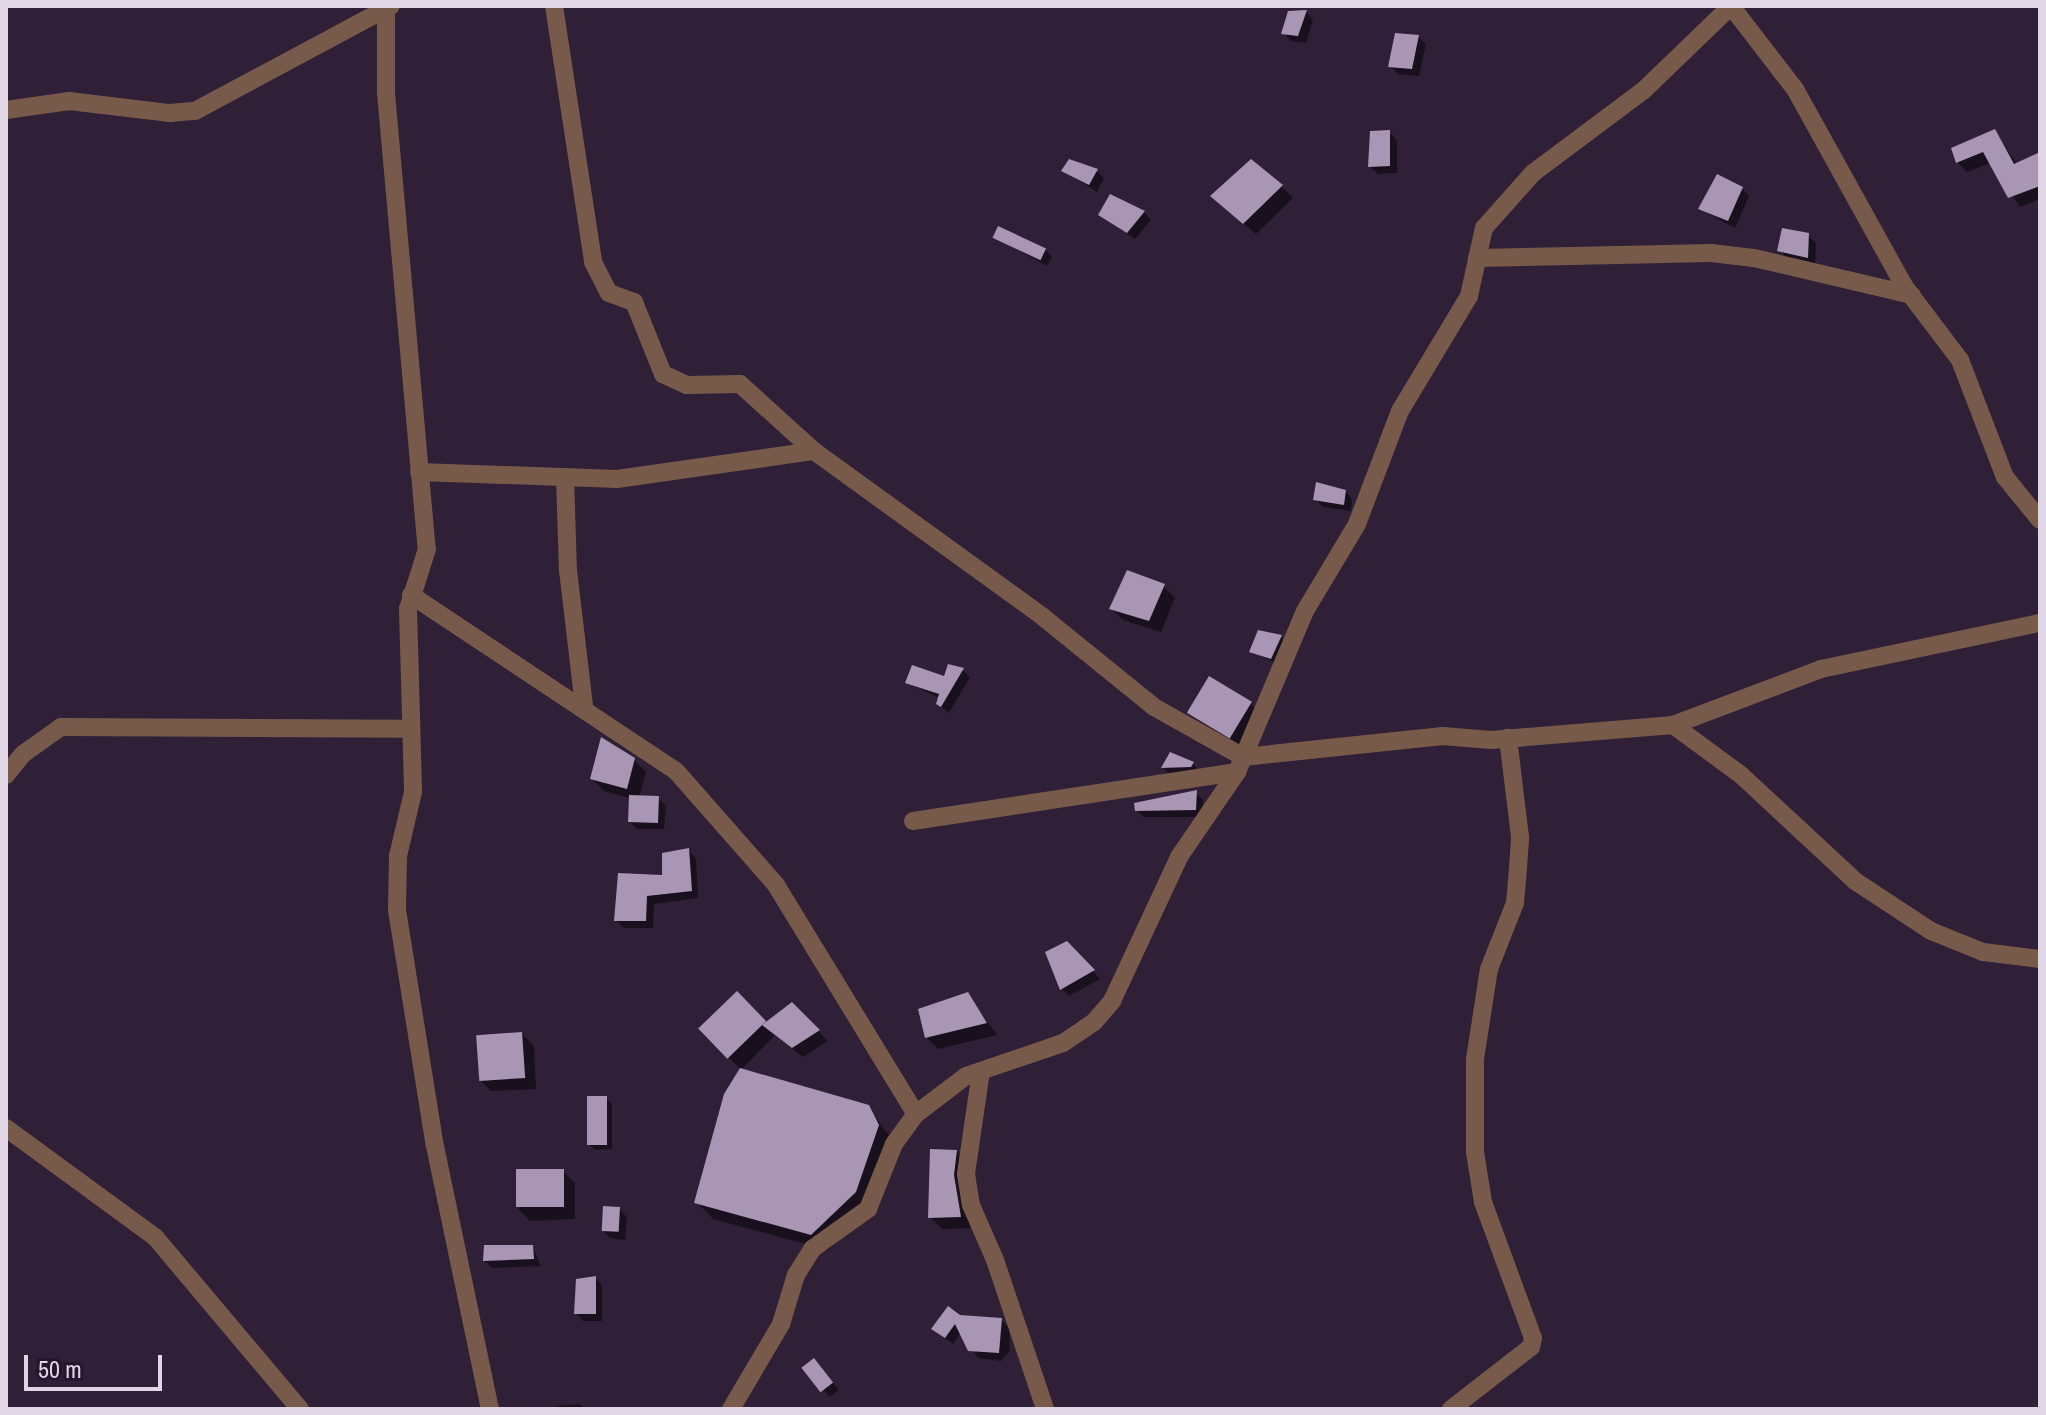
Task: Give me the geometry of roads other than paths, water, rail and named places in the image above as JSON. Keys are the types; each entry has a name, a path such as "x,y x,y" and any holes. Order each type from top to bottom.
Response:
{"street":[{"path":"554,6 593,262 601,283 609,293 634,302 663,374 673,383 740,384 814,451 1043,617 1154,707 1240,764"},
{"path":"731,1409 781,1324 796,1275 812,1249 868,1209 894,1144 916,1114 966,1076 1063,1043 1094,1022 1112,1001 1179,857 1240,764 1305,611 1357,524 1400,411 1469,296 1484,228 1533,173 1644,90 1731,6 1795,89 1912,295 1960,360 2005,477 2040,520"},
{"path":"6,110 69,101 170,113 195,111 387,7 386,93 427,549 411,595 406,664 413,792 398,856 399,935 435,1146 490,1409"},
{"path":"1477,258 1711,253 1912,295"},
{"path":"419,472 617,479 814,451"},
{"path":"565,477 568,570 584,706"},
{"path":"411,595 584,706 676,771 776,885 916,1114"},
{"path":"913,821 1240,764 1443,736 1508,738 1673,725 1821,669 2040,623"},
{"path":"1673,725 1741,775 1855,881 1931,931 1983,952 2040,959"},
{"path":"6,775 34,744 61,727 411,729"},
{"path":"1451,1409 1531,1347 1533,1338 1483,1202 1475,1152 1477,1041 1494,946 1515,903 1518,868 1520,837 1508,738"},
{"path":"981,1071 966,1174 971,1205 995,1260 1045,1409"},
{"path":"6,1128 155,1237 300,1409"}]}
